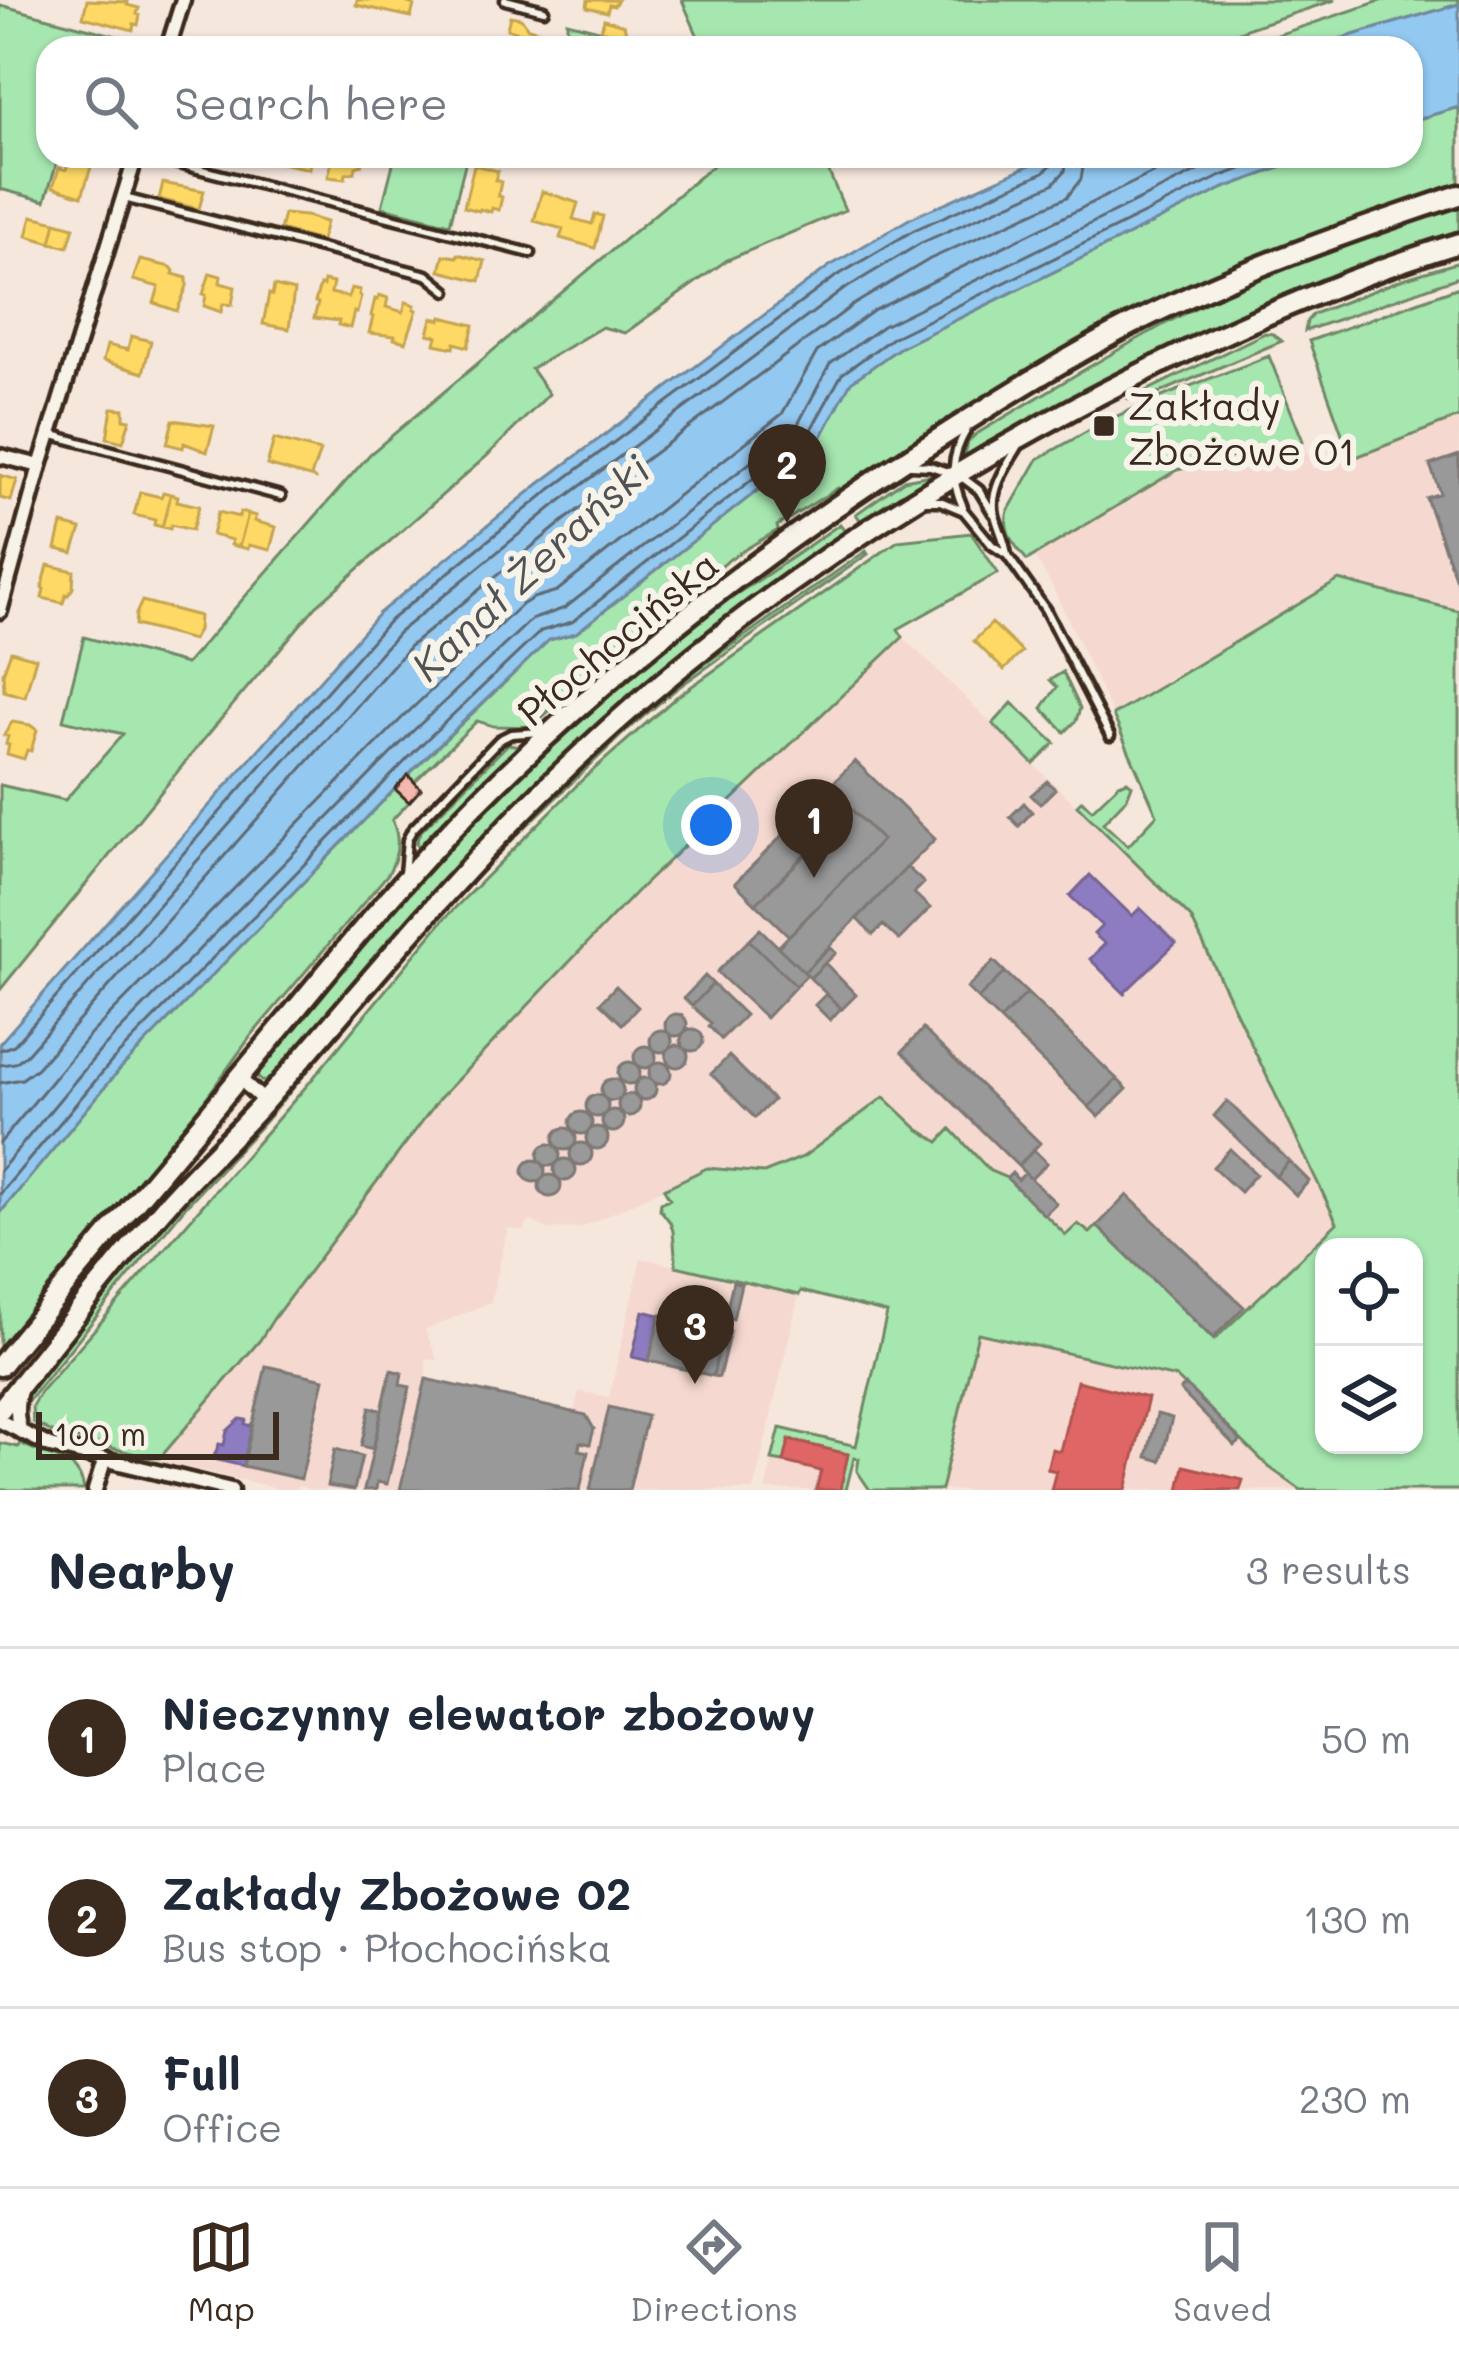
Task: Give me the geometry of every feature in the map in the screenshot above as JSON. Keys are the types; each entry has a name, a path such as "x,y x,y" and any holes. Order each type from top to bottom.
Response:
{"main road":[{"name":"Płochocińska","path":"1,1366 403,883 551,732 689,614 896,465 1115,333 1263,266 1459,195"},
{"name":"Płochocińska","path":"0,1410 164,1207 265,1102 432,906 560,775 668,677 763,603 912,501 1027,433 1181,351 1283,305 1459,243"}],"street":[{"path":"172,36 183,0"},
{"path":"0,611 133,168"},
{"path":"0,456 40,466"},
{"path":"239,1078 265,1102"},
{"path":"22,1433 17,1402 23,1382"},
{"path":"0,1421 50,1446 231,1490"},
{"path":"94,1490 104,1461"}],"lane":[{"path":"505,0 544,10"},
{"path":"195,168 531,254"},
{"path":"124,198 428,275 447,291"},
{"path":"974,416 956,447 955,490 964,511 1006,555 1045,609 1111,736"},
{"path":"995,516 1001,477 1027,433"},
{"path":"50,434 281,496"},
{"path":"896,465 930,466 968,481 995,516 1005,538 1006,555"},
{"path":"912,501 940,501 964,511"},
{"path":"403,883 412,830 499,740 511,734 551,732"}],"shaded area":[{"path":"1459,417 1459,611 1339,580 1113,715 1034,555 1177,470 1303,441 1313,468 1330,466"},
{"path":"903,637 1191,917 1338,1223 1322,1238 1315,1238 1315,1245 1215,1340 1096,1227 1091,1233 1066,1235 1007,1178 989,1170 952,1130 939,1142 884,1097 803,1157 764,1173 707,1168 581,1228 548,1229 530,1221 523,1231 508,1228 491,1302 425,1330 438,1360 426,1359 426,1379 574,1412 579,1391 609,1397 641,1258 799,1295 754,1490 311,1490 299,1486 285,1490 164,1462 160,1458 260,1340 439,1099 636,892"},
{"path":"977,1333 1176,1378 1269,1467 1301,1490 941,1490"},
{"path":"780,1428 856,1446 846,1490 765,1490"}],"green space":[{"path":"682,0 1335,0 1230,36 698,36"},
{"path":"1383,0 1459,0 1459,4 1350,36 1274,36"},
{"path":"0,5 116,36 36,36 36,168 55,168 45,201 0,189"},
{"path":"567,22 622,36 578,36 567,33"},
{"path":"1459,107 1459,186 1224,271 1069,347 734,556 685,592 531,727 477,721 414,782 408,775 549,640 576,633 818,443 850,382 899,348 1224,188 1280,168 1423,168 1423,118"},
{"path":"392,168 464,168 450,224 382,207"},
{"path":"710,168 827,168 845,210 727,260 625,333 602,327 531,369 549,394 487,456 316,606 0,990 0,785 65,800 123,734 63,720 84,637 186,664 370,454"},
{"path":"1459,207 1459,232 1267,304 1084,392 964,458 976,434 1209,301 1301,261"},
{"path":"1459,262 1459,277 1305,331 1313,314"},
{"path":"1459,287 1459,417 1351,459 1309,341"},
{"path":"1265,333 1282,341 1140,401 1130,399"},
{"path":"1269,356 1303,441 1177,470 1027,560 1018,549 1008,532 1008,511 1038,459 1095,427 1098,432 1130,410"},
{"path":"931,475 932,479 863,524 856,514 904,480"},
{"path":"840,524 846,534 668,664 560,759 410,916 271,1082 261,1081 258,1070 357,951 461,836 571,727 689,626"},
{"path":"971,533 998,573 898,629 903,637 636,892 439,1099 260,1340 160,1458 52,1432 33,1422 32,1406 40,1392 309,1083 444,919 583,779 675,698 898,541"},
{"path":"866,551 868,554 676,689 516,836 434,922 261,1126 184,1208 25,1405 28,1390 172,1213 266,1116 428,923 502,845 575,772 673,686"},
{"path":"1339,580 1459,611 1459,1490 1301,1490 1269,1467 1177,1378 978,1333 941,1490 870,1490 857,1471 859,1459 854,1458 846,1490 840,1490 848,1454 790,1440 784,1462 772,1460 780,1428 856,1446 887,1313 676,1266 673,1231 660,1209 661,1202 670,1199 664,1189 707,1168 764,1173 803,1157 884,1097 939,1142 951,1129 990,1171 1007,1178 1066,1235 1078,1224 1090,1233 1097,1226 1214,1340 1315,1244 1315,1454 1423,1454 1423,1238 1321,1238 1337,1223 1191,918 1077,805 1082,800 1092,810 1119,784 1127,781 1132,785 1127,798 1103,823 1128,846 1157,815 1113,715"},
{"path":"1063,672 1080,708 1065,732 1042,708 1057,687 1050,680"},
{"path":"1012,703 1055,743 1034,764 993,724"},
{"path":"508,744 520,746 518,751 419,848 420,832"},
{"path":"395,789 409,802 392,820 397,848 388,874 0,1347 0,1213 120,1069"},
{"path":"0,1443 18,1447 20,1443 61,1459 76,1470 84,1490 0,1490"}],"water":[{"path":"1459,4 1459,107 1423,118 1423,36 1350,36"},
{"name":"Kanał Żerański","path":"1023,168 1280,168 1224,188 899,348 851,382 818,443 576,633 549,640 432,751 120,1069 0,1213 0,1043 379,613 539,484 828,267 909,219"}],"building: Homes":[{"path":"87,0 128,2 139,8 138,25 133,30 83,17"},
{"path":"357,0 409,0 414,5 411,17 356,5"},
{"path":"588,0 618,0 607,12 587,7"},
{"path":"510,16 544,32 543,36 514,36 516,31 507,29"},
{"path":"604,19 624,25 626,33 601,30"},
{"path":"59,168 91,168 82,196 53,187"},
{"path":"330,168 356,168 345,179 328,177"},
{"path":"473,168 498,171 499,210 464,207"},
{"path":"163,183 204,191 199,209 159,199"},
{"path":"542,191 578,203 573,219 592,224 595,214 603,216 595,248 560,238 563,229 534,221"},
{"path":"284,214 326,222 321,241 280,230"},
{"path":"32,216 56,222 51,243 27,236"},
{"path":"56,222 74,227 68,247 51,243"},
{"path":"444,255 485,261 480,281 440,271"},
{"path":"140,260 171,267 173,274 187,278 177,311 154,303 159,287 133,280"},
{"path":"210,273 221,276 220,283 235,287 232,305 223,304 221,312 204,306"},
{"path":"324,281 333,283 331,293 348,297 351,288 360,290 350,328 338,325 339,321 314,318"},
{"path":"274,286 294,291 289,329 263,324"},
{"path":"379,295 388,298 386,307 403,312 406,302 415,305 406,342 369,333"},
{"path":"432,318 474,325 468,347 435,344 437,336 428,334"},
{"path":"131,336 151,341 143,373 103,361 107,345 128,350"},
{"path":"112,408 124,409 124,419 130,420 123,442 107,438"},
{"path":"173,420 214,426 207,452 184,443 183,448 167,444"},
{"path":"274,439 320,451 313,478 267,465"},
{"path":"0,475 17,480 11,501 0,498"},
{"path":"140,492 161,497 163,492 171,494 162,527 154,525 155,520 134,515"},
{"path":"171,494 178,496 177,501 199,506 192,530 162,527"},
{"path":"218,512 248,514 239,547 212,535"},
{"path":"248,514 256,516 254,521 276,527 270,550 239,547"},
{"path":"62,524 81,529 73,553 56,549"},
{"path":"48,565 74,571 73,588 63,603 42,598"},
{"path":"142,601 199,616 193,640 135,625"},
{"path":"992,623 1022,652 1004,670 974,641"},
{"path":"11,651 36,658 25,697 4,691 3,673"},
{"path":"12,722 37,730 24,759 7,754 8,736 4,735"}],"building: Shops":[{"path":"1077,1381 1148,1398 1126,1490 1051,1490 1056,1471 1047,1469 1052,1449 1060,1451"},
{"path":"789,1440 848,1454 840,1490 816,1490 821,1471 784,1462"},
{"path":"1184,1466 1243,1480 1240,1490 1179,1490"}],"building: Offices":[{"path":"1090,875 1132,916 1140,908 1176,943 1126,995 1090,959 1105,944 1094,934 1102,926 1070,896"},
{"path":"643,1311 660,1315 649,1361 632,1357"},
{"path":"240,1419 250,1426 253,1422 243,1466 213,1459 227,1431"}],"building: Industry":[{"path":"1459,455 1459,588 1426,498 1440,493 1430,465"},
{"path":"855,761 935,839 804,972 778,947 882,840 850,808 809,851 787,830 804,813 806,816"},
{"path":"1047,781 1055,789 1040,804 1031,795"},
{"path":"1024,803 1032,812 1019,826 1010,817"},
{"path":"850,808 882,840 789,936 756,904"},
{"path":"788,830 809,851 756,904 735,883"},
{"path":"907,867 924,883 914,893 930,908 899,940 883,925 873,935 857,919"},
{"path":"760,929 807,975 796,986 749,940"},
{"path":"749,940 796,986 766,1018 717,972"},
{"path":"830,947 836,953 810,978 804,972"},
{"path":"994,961 1005,972 978,999 967,988"},
{"path":"825,963 856,995 842,1009 810,978"},
{"path":"1005,972 1027,993 1000,1020 978,999"},
{"path":"705,976 713,984 692,1006 684,998"},
{"path":"713,984 745,1015 721,1039 692,1006"},
{"path":"616,986 638,1007 622,1024 600,1003"},
{"path":"1027,993 1117,1079 1089,1107 1000,1020"},
{"path":"826,994 841,1008 830,1020 815,1005"},
{"path":"676,1014 687,1025 676,1036 665,1025"},
{"path":"692,1029 703,1040 692,1051 681,1040"},
{"path":"923,1029 1040,1143 1018,1166 902,1052"},
{"path":"661,1030 672,1041 661,1052 650,1041"},
{"path":"677,1045 688,1056 677,1067 666,1056"},
{"path":"645,1046 656,1057 645,1068 634,1057"},
{"path":"729,1056 773,1100 755,1118 711,1074"},
{"path":"629,1062 640,1073 629,1084 618,1073"},
{"path":"660,1062 671,1073 660,1084 649,1073"},
{"path":"645,1078 656,1089 645,1100 634,1089"},
{"path":"612,1079 623,1090 612,1101 601,1090"},
{"path":"1117,1079 1127,1089 1099,1117 1089,1107"},
{"path":"629,1094 640,1105 629,1116 618,1105"},
{"path":"597,1095 608,1106 597,1117 586,1106"},
{"path":"1227,1101 1289,1161 1276,1176 1214,1116"},
{"path":"613,1110 624,1121 613,1132 602,1121"},
{"path":"581,1112 592,1123 581,1134 570,1123"},
{"path":"597,1127 608,1138 597,1149 586,1138"},
{"path":"565,1128 576,1139 565,1150 554,1139"},
{"path":"581,1143 592,1154 581,1165 570,1154"},
{"path":"549,1144 560,1155 549,1166 538,1155"},
{"path":"1230,1149 1256,1174 1240,1192 1213,1167"},
{"path":"1034,1150 1047,1163 1031,1179 1018,1166"},
{"path":"565,1159 576,1170 565,1181 554,1170"},
{"path":"534,1160 545,1171 534,1182 523,1171"},
{"path":"1289,1161 1309,1181 1296,1195 1276,1176"},
{"path":"1012,1173 1018,1180 1025,1173 1056,1203 1044,1215 1007,1178"},
{"path":"550,1175 561,1186 550,1197 539,1186"},
{"path":"1127,1195 1244,1307 1213,1338 1097,1226"},
{"path":"733,1281 741,1284 733,1319 725,1317"},
{"path":"660,1315 723,1329 713,1376 649,1361"},
{"path":"723,1329 730,1331 719,1377 713,1376"},
{"path":"266,1366 324,1379 301,1479 243,1466"},
{"path":"391,1370 402,1373 400,1385 410,1387 387,1484 377,1482 376,1490 364,1490"},
{"path":"426,1379 586,1415 594,1429 590,1444 580,1442 579,1450 588,1452 580,1490 400,1490"},
{"path":"1186,1385 1241,1441 1235,1446 1180,1390"},
{"path":"370,1407 382,1410 373,1449 361,1446"},
{"path":"609,1407 647,1416 629,1490 590,1490"},
{"path":"1157,1414 1172,1418 1161,1461 1147,1457"},
{"path":"335,1449 362,1456 354,1490 327,1486"}],"building: Other":[{"path":"408,775 421,789 409,802 395,789"}],"place":[{"name":"Zakłady Zbożowe 01","path":"1104,426"},
{"name":"Zakłady Zbożowe 02","path":"787,523"},
{"name":"Nieczynny elewator zbożowy","path":"814,878"},
{"name":"Full","path":"695,1384"}]}
